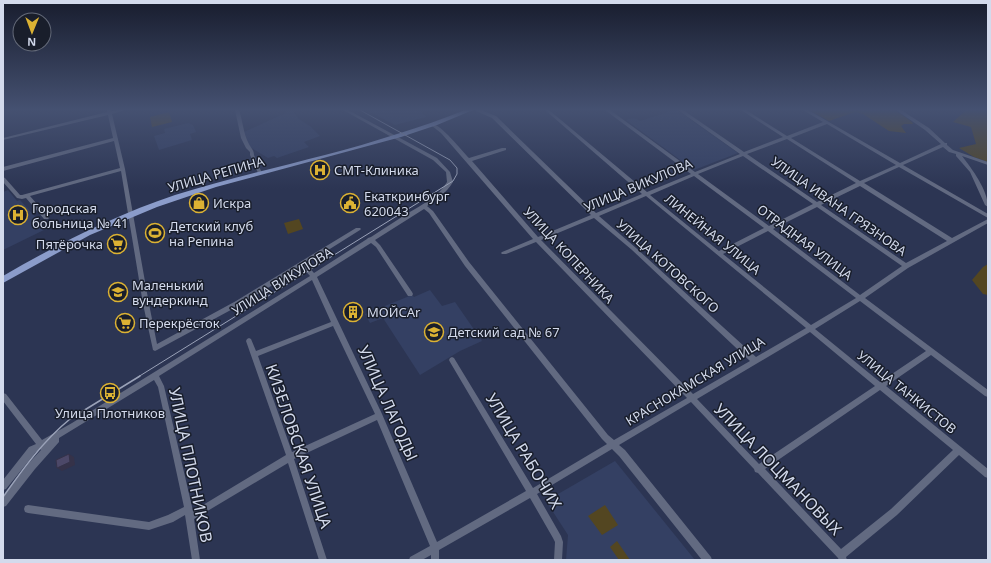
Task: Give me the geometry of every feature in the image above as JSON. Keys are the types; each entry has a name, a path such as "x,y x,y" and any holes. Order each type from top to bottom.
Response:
{"main road":[{"name":"УЛИЦА РЕПИНА","path":"3,280 80,238 131,214 177,197 394,137"}],"street":[{"path":"3,139 14,136"},
{"path":"243,136 248,148 252,152 260,173"},
{"name":"УЛИЦА КОПЕРНИКА","path":"445,136 469,160 537,239 691,398"},
{"name":"УЛИЦА КОТОВСКОГО","path":"514,136 595,216 634,249 754,360"},
{"name":"ЛИНЕЙНАЯ УЛИЦА","path":"578,136 810,329"},
{"name":"ОТРАДНАЯ УЛИЦА","path":"643,136 769,229 988,394"},
{"name":"УЛИЦА ИВАНА ГРЯЗНОВА","path":"718,136 906,266"},
{"path":"849,136 988,216"},
{"path":"936,136 962,158 972,172 988,205"},
{"name":"УЛИЦА ВИКУЛОВА","path":"3,503 44,447 59,435 155,376 441,194 450,182 448,172 435,159 394,137"},
{"path":"786,137 952,241"},
{"name":"УЛИЦА ВИКУЛОВА","path":"504,253 786,137"},
{"path":"3,169 115,139 123,169 155,348 238,303 358,230"},
{"path":"719,254 899,165 945,144"},
{"path":"469,160 504,149"},
{"path":"957,154 988,164"},
{"path":"3,179 19,197 123,169"},
{"path":"26,196 46,218"},
{"path":"424,206 431,212 472,270 605,437 622,453 708,560"},
{"name":"КРАСНОКАМСКАЯ УЛИЦА","path":"413,560 532,492 754,360 810,329 860,298 906,266 988,221"},
{"path":"370,239 378,246 410,294"},
{"name":"УЛИЦА ЛАГОДЫ","path":"302,263 313,276 379,416 436,547 435,560"},
{"path":"254,355 335,323"},
{"name":"УЛИЦА ТАНКИСТОВ","path":"810,329 988,474"},
{"name":"КИЗЕЛОВСКАЯ УЛИЦА","path":"249,341 290,456 323,560"},
{"path":"758,469 930,351"},
{"name":"УЛИЦА РАБОЧИХ","path":"452,360 557,536 559,542 558,560"},
{"name":"УЛИЦА ПЛОТНИКОВ","path":"155,376 161,386 188,513 196,560"},
{"path":"3,396 44,447"},
{"name":"УЛИЦА ЛОЦМАНОВЫХ","path":"691,398 842,558"},
{"path":"28,509 149,526 188,513 290,456 379,416"},
{"name":"УЛИЦА ВИКУЛОВА","path":"3,486 32,450 44,447"},
{"path":"842,558 894,512 959,450"}],"shaded area":[{"path":"154,136 191,136 192,140 159,150"},
{"path":"246,136 319,136 304,142 309,147 277,158 274,156 268,158 250,147"},
{"path":"648,136 714,136 738,153 694,170"},
{"path":"974,136 988,136 988,162 974,157 959,148 976,144"},
{"name":"Городская больница № 41","path":"8,190 17,201 20,200 46,229 3,250 3,192"},
{"path":"299,219 303,229 288,234 284,223"},
{"path":"988,264 988,295 983,294 972,280 983,267"},
{"name":"Детский сад № 67","path":"430,290 442,306 455,302 482,341 460,351 420,375 383,318 370,323 365,314 412,295 414,297"},
{"path":"615,461 695,560 566,560 568,535 546,501"},
{"path":"605,505 618,525 602,535 588,516"},
{"path":"617,541 630,560 619,560 610,547"}],"building":[{"path":"354,305 355,309 348,311 347,308"},
{"path":"69,454 70,462 57,468 56,460"}],"tram line":[{"path":"138,377 453,181 457,174 457,168 450,160 407,136"},
{"path":"3,497 34,456 70,419 140,376"}],"place":[{"name":"СМТ-Клиника","path":"320,170"},
{"name":"Искра","path":"199,203"},
{"name":"Екаткринбург 620043","path":"350,203"},
{"name":"Городская больница № 41","path":"18,215"},
{"name":"Детский клуб на Репина","path":"155,233"},
{"name":"Пятёрочка","path":"117,244"},
{"name":"Маленький вундеркинд","path":"118,292"},
{"name":"МОЙCAr","path":"353,312"},
{"name":"Перекрёсток","path":"125,323"},
{"name":"Детский сад № 67","path":"434,332"},
{"name":"Улица Плотников","path":"110,393"}]}
